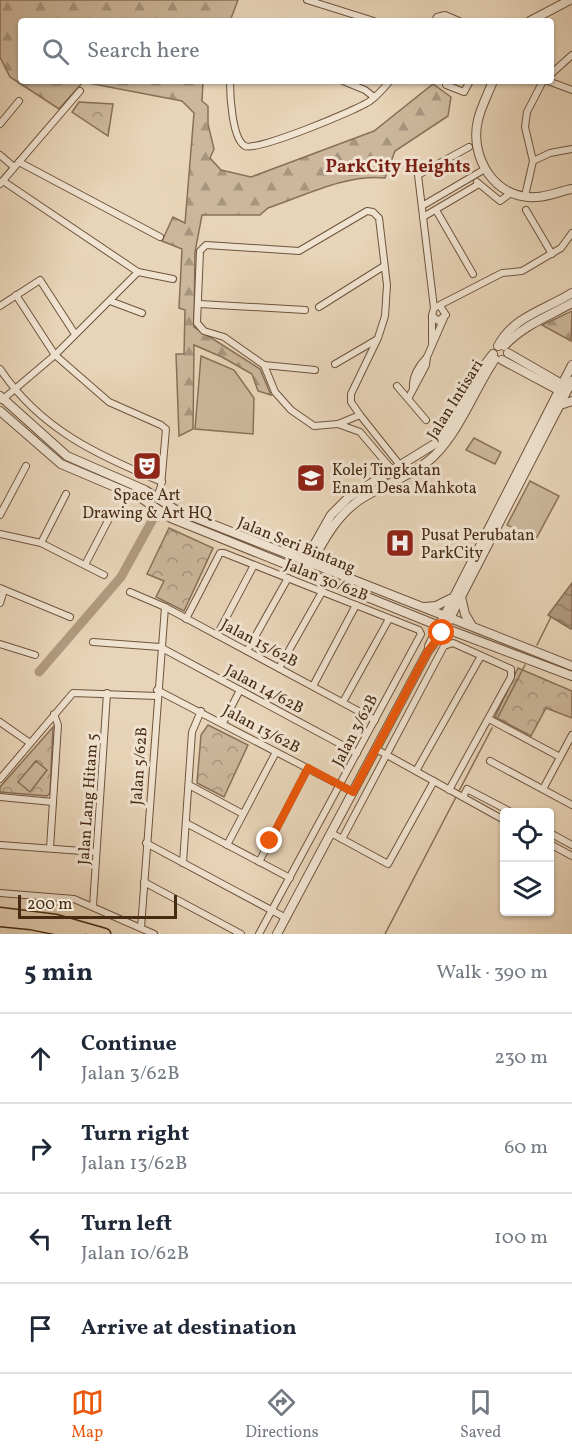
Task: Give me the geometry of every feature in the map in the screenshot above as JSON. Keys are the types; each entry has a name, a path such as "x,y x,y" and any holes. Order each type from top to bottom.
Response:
{"highway":[{"path":"0,913 63,921 105,934"},
{"path":"0,921 50,927 80,934"}],"street":[{"path":"307,0 364,18"},
{"path":"536,18 570,0"},
{"path":"436,18 445,15 452,18"},
{"path":"554,71 572,55"},
{"path":"232,84 236,135 248,147 276,142 364,104 387,84"},
{"path":"350,84 365,90 374,97"},
{"path":"446,84 465,92 468,84"},
{"path":"456,88 458,84"},
{"path":"492,84 478,118 476,132 477,149 485,169 494,181 511,193 525,196 540,197 572,189"},
{"path":"525,196 533,161 525,127 527,112 544,84"},
{"path":"554,84 572,90"},
{"path":"80,91 2,182 138,272 173,279"},
{"path":"1,120 19,102"},
{"path":"445,316 438,321 423,217 420,172 470,147"},
{"path":"533,161 572,149"},
{"path":"1,160 16,164 160,237"},
{"path":"422,206 485,169"},
{"path":"473,176 500,201 511,193"},
{"path":"460,183 465,192"},
{"path":"423,217 479,184"},
{"path":"436,210 473,274"},
{"path":"526,210 552,254"},
{"path":"315,370 264,365 224,337 204,331 197,324 198,265 202,247 299,251 367,211 373,212 379,218 387,304 378,338 351,394 351,402 407,474"},
{"path":"436,310 502,273 522,271 552,254 561,248 572,232"},
{"path":"319,306 384,267"},
{"path":"1,399 55,355 138,272"},
{"path":"0,306 40,280 75,334"},
{"name":"Jalan Intisari","path":"545,379 503,348 514,325 533,312 572,293"},
{"path":"16,295 55,355 109,402 164,427 165,451 162,482 157,497 157,504 164,513"},
{"path":"409,397 414,388 412,382 421,363 427,357 445,316 459,298"},
{"path":"110,301 142,314"},
{"path":"497,358 516,333 537,319 572,303"},
{"path":"199,304 304,310"},
{"path":"436,310 445,316"},
{"path":"431,348 436,310"},
{"path":"335,364 378,338"},
{"path":"497,358 503,348"},
{"name":"Jalan Intisari","path":"497,358 568,391"},
{"name":"Jalan Intisari","path":"304,571 336,509 360,489 441,440 477,375 497,358"},
{"name":"Jalan Intisari","path":"315,550 348,509 365,496 407,474 433,457 450,437 497,358"},
{"path":"264,365 274,393 291,410 314,426 338,424 360,415"},
{"path":"556,405 545,379 562,375 570,368"},
{"path":"446,618 451,598 556,405 568,391 570,368"},
{"path":"0,369 14,390 75,442 99,456 162,482"},
{"path":"397,386 409,397 426,420"},
{"path":"556,405 568,391"},
{"name":"Jalan Seri Bintang","path":"1,399 67,456 157,497 176,510 572,666"},
{"name":"Jalan Seri Bintang","path":"0,411 61,464 141,498 164,513 442,627 572,676"},
{"path":"338,424 360,432 399,478"},
{"path":"375,448 382,442"},
{"path":"0,515 26,466"},
{"path":"446,618 461,597 520,474"},
{"path":"41,543 66,494"},
{"path":"86,563 112,513"},
{"path":"0,534 41,543 86,563 104,575"},
{"path":"292,555 315,550 327,569"},
{"name":"Jalan 30/62B","path":"186,619 220,553 419,630 421,634"},
{"path":"216,635 254,565"},
{"path":"247,651 288,579"},
{"path":"0,603 2,589 70,617"},
{"name":"Jalan 15/62B","path":"130,592 165,607 375,720"},
{"path":"279,668 322,592"},
{"path":"461,597 465,614 473,628"},
{"path":"419,606 436,606 451,598"},
{"path":"313,686 356,605"},
{"name":"Jalan 5/62B","path":"141,928 160,647 165,607"},
{"name":"Jalan 3/62B","path":"277,934 446,618"},
{"path":"343,702 389,619"},
{"name":"Jalan 3/62B","path":"259,934 421,634"},
{"path":"93,642 160,647"},
{"path":"342,839 444,646 453,643 511,669 511,677 449,790"},
{"path":"0,644 35,655"},
{"name":"Jalan 14/62B","path":"160,647 357,753"},
{"path":"416,771 481,656"},
{"path":"223,723 240,690"},
{"path":"0,779 73,693 157,693"},
{"name":"Jalan Lang Hitam 5","path":"93,906 108,693"},
{"name":"Jalan 13/62B","path":"157,693 201,711 353,792"},
{"path":"183,863 192,732 201,711"},
{"path":"50,848 58,725 54,714"},
{"path":"489,719 560,756"},
{"path":"0,722 30,743"},
{"path":"543,789 572,735"},
{"path":"376,749 500,817"},
{"path":"226,845 276,752"},
{"path":"490,761 572,805"},
{"path":"259,862 308,768"},
{"path":"331,833 389,863 434,782"},
{"path":"189,784 243,814"},
{"path":"463,797 467,789 502,808"},
{"path":"0,796 53,802"},
{"path":"186,823 290,878"},
{"path":"554,836 572,845"},
{"path":"146,843 286,918"},
{"path":"0,845 96,852"},
{"path":"554,846 572,855"},
{"path":"144,882 241,934"},
{"path":"0,893 74,899 154,934"}],"green space":[{"path":"0,0 238,0 231,18 18,18 18,82 10,77 0,57"},
{"path":"21,84 81,84 59,109"},
{"path":"93,84 203,84 202,101 208,106 208,124 214,149 210,158 221,170 251,177 374,131 433,84 451,97 448,116 395,151 385,178 355,179 340,183 268,208 260,215 202,215 195,252 194,327 260,369 271,395 258,391 252,374 194,345 193,429 179,436 176,354 184,354 185,310 179,308 182,249 162,241 173,217 185,223 194,113 182,101"},
{"path":"79,102 113,104 108,136 72,112"},
{"path":"572,311 571,341 542,325"},
{"path":"201,356 234,370 254,398 253,434 195,429"},
{"path":"474,438 501,452 495,464 466,450"},
{"path":"530,481 559,496 536,539 507,525"},
{"path":"169,528 213,548 184,611 156,597 164,581 147,574"},
{"path":"518,668 572,691 572,718 546,708 531,736 495,717"},
{"path":"208,725 248,745 224,797 197,783 201,735"},
{"path":"53,727 50,793 47,796 0,792 0,787"},
{"path":"36,761 47,770 30,792 18,782"}],"water":[{"path":"572,583 572,628 571,629 548,615"}],"waterway":[{"path":"39,672 121,577 153,519"},
{"path":"537,645 551,617"},
{"path":"498,717 525,665"},
{"path":"459,791 492,728"},
{"path":"385,934 457,795"}],"place":[{"name":"Space Art Drawing & Art HQ","path":"147,466"},
{"name":"Kolej Tingkatan Enam Desa Mahkota","path":"311,478"},
{"name":"Pusat Perubatan ParkCity","path":"400,543"}],"district":[{"name":"ParkCity Heights","path":"398,166"}],"route":[{"path":"270,841 308,768 353,792 428,651 442,633"}]}
